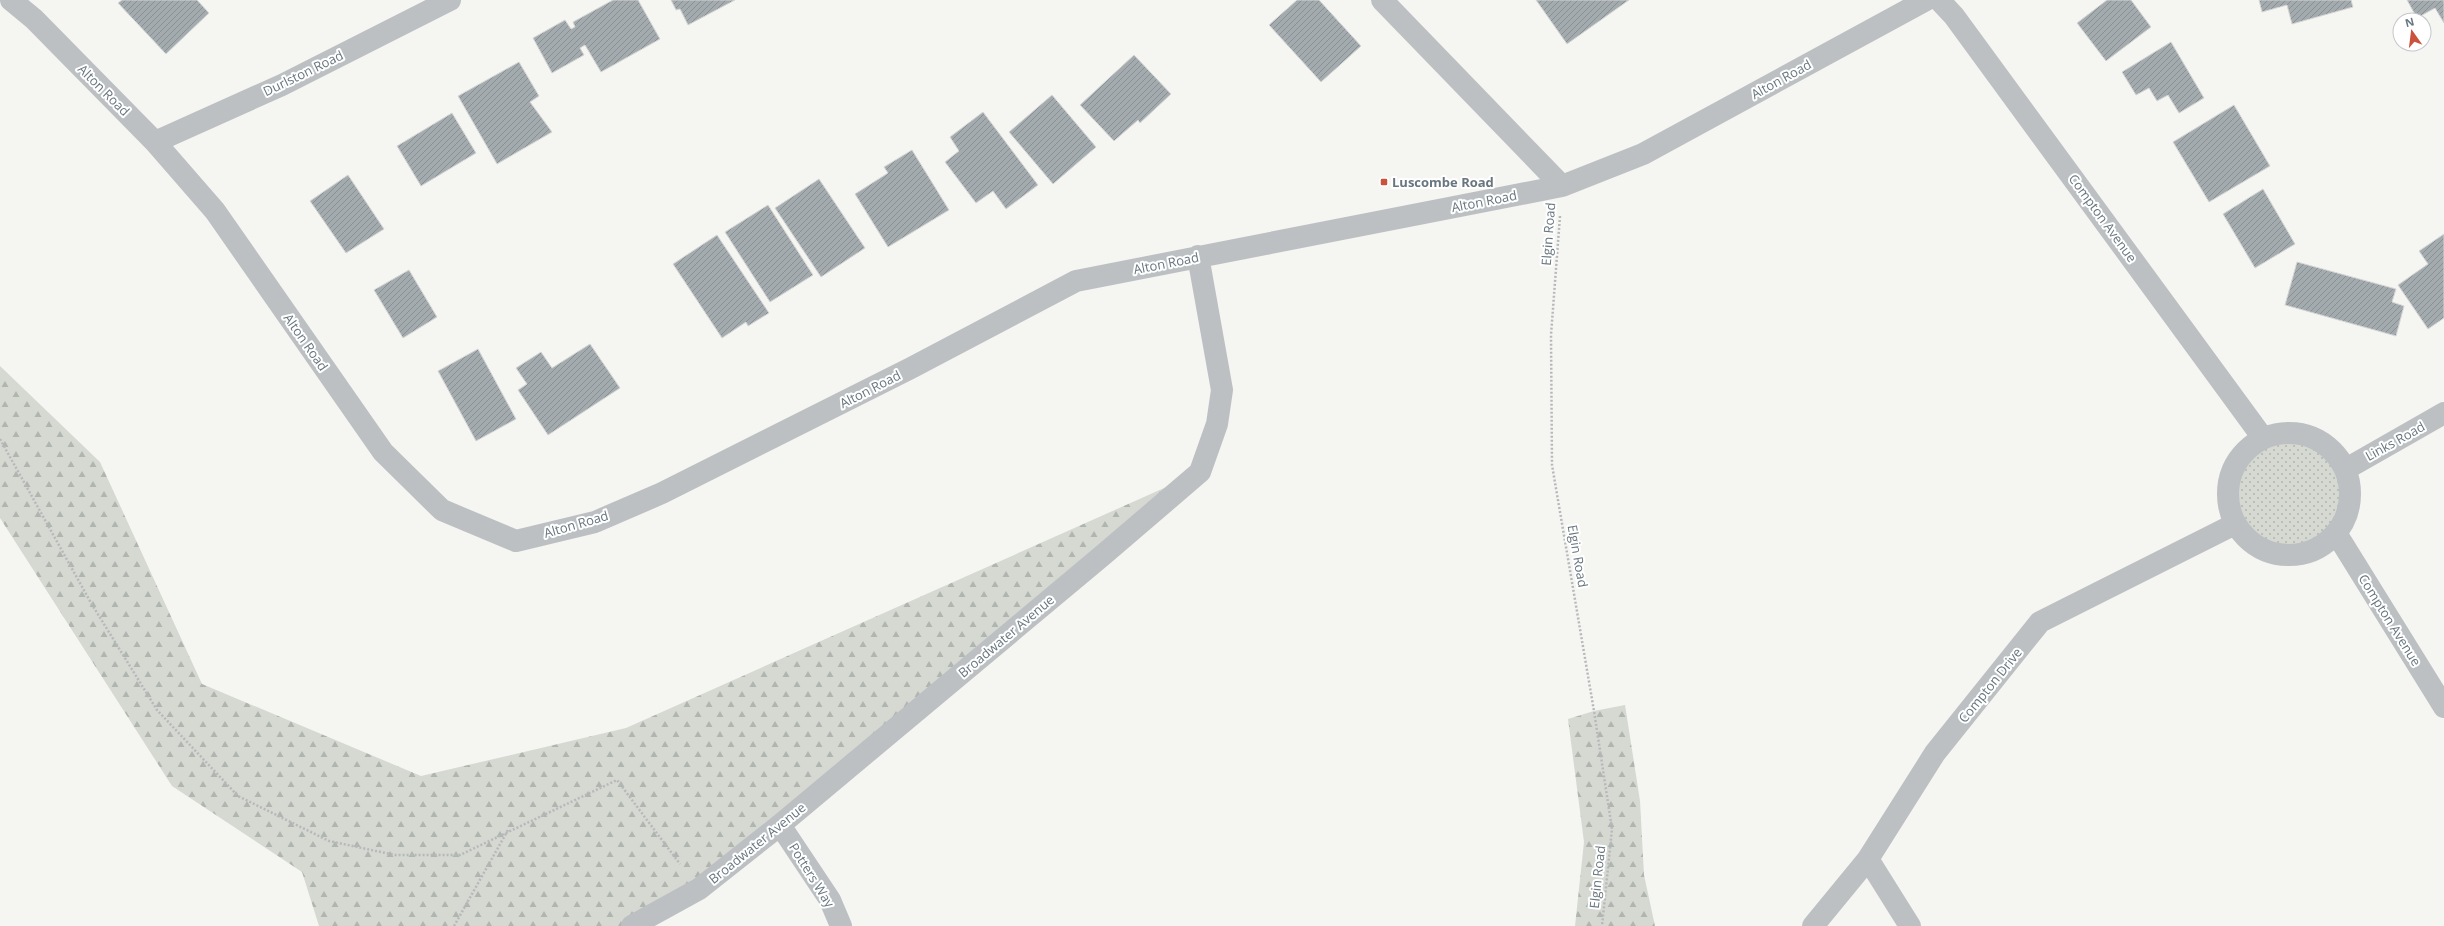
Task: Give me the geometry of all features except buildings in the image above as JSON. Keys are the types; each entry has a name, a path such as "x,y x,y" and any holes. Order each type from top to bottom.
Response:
{"street":[{"name":"Alton Road","path":"11,0 34,19 155,142 215,211 383,452 442,510 516,541 595,522 662,493 911,368 1076,281 1562,186 1643,154 1926,0"},
{"name":"Durlston Road","path":"155,142 282,85 450,0"},
{"path":"1382,0 1562,186"},
{"name":"Compton Avenue","path":"1939,0 1954,16 2264,438"},
{"name":"Broadwater Avenue","path":"632,926 699,889 780,825 1104,555 1200,472 1217,424 1222,390 1198,256"},
{"name":"Links Road","path":"2346,468 2444,413"},
{"path":"2284,432 2301,433 2325,445 2336,453 2346,468 2351,489 2349,509 2336,533 2320,547 2300,554 2278,554 2258,547 2236,524 2228,502 2229,480 2238,459 2254,444 2264,438 2284,432"},
{"name":"Compton Drive","path":"1813,926 1868,859 1935,752 2040,622 2236,524"},
{"name":"Compton Avenue","path":"2336,533 2444,707"},
{"name":"Potters Way","path":"780,825 830,900 841,926"},
{"path":"1868,859 1910,926"}],"path":[{"name":"Elgin Road","path":"1562,186 1551,335 1552,465 1594,711 1612,829 1602,926"},
{"path":"0,439 91,603 156,710 238,796 329,841 395,855 460,855 508,830 617,780 699,889"},
{"path":"454,926 508,830"}],"green space":[{"path":"0,366 100,462 202,684 421,776 626,728 1200,472 780,825 632,926 319,926 302,872 172,786 0,518"},
{"path":"2289,433 2301,434 2312,438 2323,443 2332,451 2340,460 2345,471 2349,482 2349,506 2345,517 2340,528 2332,537 2323,545 2312,550 2301,554 2289,555 2277,554 2266,550 2255,545 2246,537 2238,528 2233,517 2229,506 2228,494 2229,482 2233,471 2238,460 2246,451 2255,443 2266,438 2277,434"},
{"path":"1625,705 1640,801 1644,875 1655,926 1575,926 1584,842 1568,719 1594,711"}],"place":[{"name":"Luscombe Road","path":"1384,182"}]}
